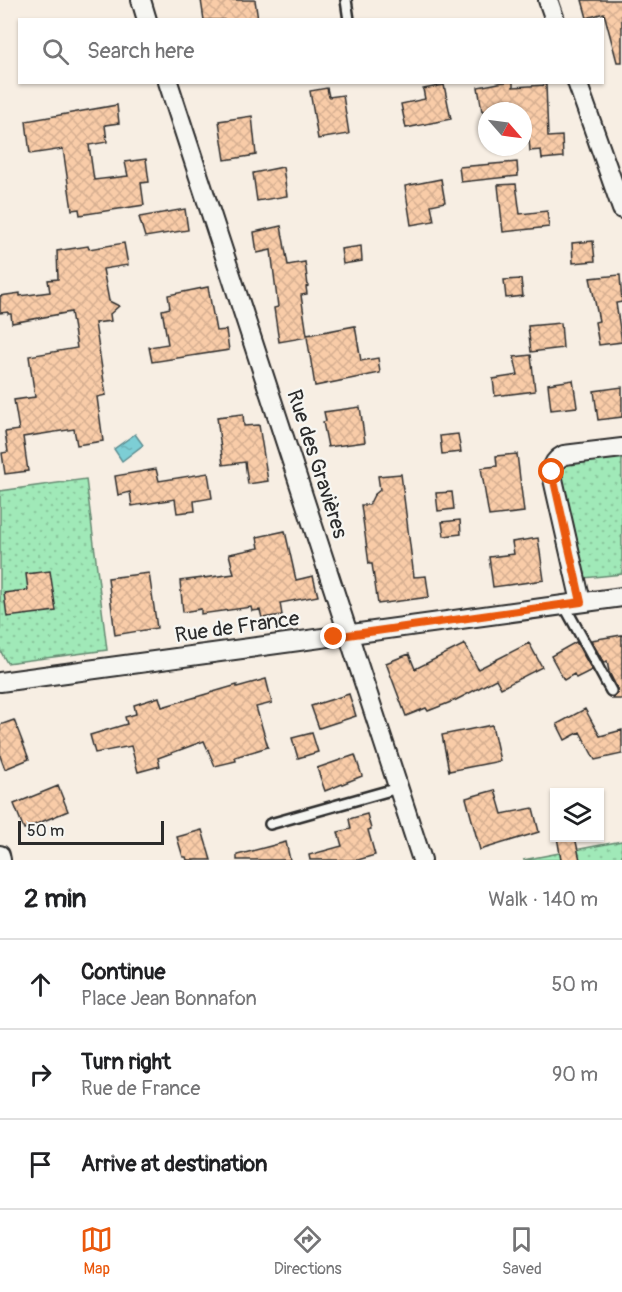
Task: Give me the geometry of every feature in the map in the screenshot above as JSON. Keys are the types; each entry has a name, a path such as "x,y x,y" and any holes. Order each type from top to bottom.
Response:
{"street":[{"path":"141,0 146,18"},
{"path":"548,0 554,18"},
{"name":"Rue des Gravières","path":"169,84 422,860"},
{"path":"578,84 622,209"},
{"path":"572,603 553,479 554,464 556,459 564,455 622,448"},
{"name":"Rue de France","path":"0,682 622,597"},
{"path":"0,855 2,860"}],"lane":[{"path":"346,0 349,18"},
{"path":"572,603 611,691"},
{"path":"270,824 398,788"}],"green space":[{"path":"622,457 622,574 584,578 560,465"},
{"path":"86,479 107,650 7,663 0,650 0,491"},
{"path":"622,841 622,860 523,860"}],"water":[{"path":"135,434 143,445 122,461 114,449"}],"building":[{"path":"201,0 255,0 258,18 204,18"},
{"path":"582,0 622,0 622,62 617,62 604,13 587,18"},
{"path":"494,84 513,84 513,87 546,85 548,137 562,136 563,157 542,159 541,150 532,151 532,102 480,102 478,87"},
{"path":"444,85 451,119 406,128 401,104 425,99 423,89"},
{"path":"327,88 329,97 343,95 349,134 318,139 310,91"},
{"path":"117,105 119,123 105,125 107,142 89,145 94,180 128,176 125,162 146,159 149,182 141,183 144,205 80,215 79,209 72,210 63,149 30,154 26,121"},
{"path":"252,116 256,155 225,160 219,121"},
{"path":"517,162 518,176 461,182 459,167"},
{"path":"283,167 287,196 257,201 253,173"},
{"path":"441,179 445,202 431,205 434,221 411,225 405,186"},
{"path":"516,184 520,214 547,211 549,227 503,232 498,185"},
{"path":"185,209 188,230 145,237 139,217"},
{"path":"281,226 288,265 305,262 308,286 306,287 307,294 301,295 307,335 355,326 361,361 378,358 380,373 315,386 307,337 279,342 274,308 278,307 271,250 257,253 254,232"},
{"path":"593,241 595,261 573,263 572,243"},
{"path":"124,243 128,265 103,269 109,301 119,306 110,314 111,321 95,323 106,395 97,397 103,441 77,445 74,429 23,437 28,471 5,474 2,453 8,452 5,432 19,430 14,400 35,397 29,356 77,348 71,312 12,323 11,314 0,313 0,296 50,292 48,280 58,279 57,251 88,246 89,249"},
{"path":"361,246 362,261 343,264 341,249"},
{"path":"620,275 622,302 616,303 622,342 599,345 595,322 599,321 590,278"},
{"path":"521,279 523,296 506,298 504,280"},
{"path":"208,287 216,331 226,330 229,350 152,362 149,347 168,344 162,310 170,308 168,295"},
{"path":"561,323 563,348 531,352 528,326"},
{"path":"531,355 535,391 495,396 493,379 518,375 514,357"},
{"path":"573,380 577,407 551,410 548,384"},
{"path":"622,387 622,417 598,420 594,391"},
{"path":"360,407 365,442 328,447 323,422 326,421 324,412"},
{"path":"243,414 244,426 259,425 268,481 248,484 245,462 223,465 217,417"},
{"path":"458,434 461,452 442,454 440,436"},
{"path":"517,454 524,512 489,516 481,468 497,466 496,456"},
{"path":"156,469 159,481 208,473 212,498 194,501 195,511 177,513 175,499 132,506 130,492 118,495 115,476"},
{"path":"401,474 414,577 426,576 429,597 378,604 372,564 369,564 361,505 369,505 374,495 380,490 378,476"},
{"path":"452,492 454,509 438,511 436,493"},
{"path":"460,520 461,534 444,536 442,522"},
{"path":"285,531 296,580 313,576 318,596 280,603 282,615 262,618 260,610 252,611 251,607 201,614 201,609 183,612 180,581 234,574 229,554 259,548 257,537"},
{"path":"538,538 544,580 493,587 489,557 514,554 512,542"},
{"path":"50,571 56,611 7,617 4,593 28,590 26,574"},
{"path":"149,573 157,628 115,635 108,578"},
{"path":"622,635 622,699 612,699 617,694 617,688 609,672 607,661 604,663 591,640"},
{"path":"576,642 592,670 576,678 574,674 564,680 551,656"},
{"path":"529,643 542,667 501,688 496,679 456,700 428,711 426,708 406,716 386,663 409,654 415,669 465,644 478,669"},
{"path":"266,679 272,703 256,707 268,747 235,757 236,761 215,766 204,741 158,758 160,766 138,772 131,746 95,753 90,735 127,724 125,717 136,714 134,705 159,697 162,707"},
{"path":"349,694 356,716 319,728 311,706"},
{"path":"585,709 600,736 622,730 622,754 595,760 580,732 565,740 557,724"},
{"path":"14,720 29,759 5,769 0,756 0,725"},
{"path":"492,725 500,761 449,771 442,735"},
{"path":"312,733 318,752 298,758 292,738"},
{"path":"355,755 362,776 325,791 317,768"},
{"path":"58,786 68,811 24,829 14,804"},
{"path":"495,790 502,814 533,808 539,832 480,850 466,798"},
{"path":"367,814 371,829 368,830 375,855 358,860 310,860 309,855 342,846 338,832 351,829 349,819"},
{"path":"202,830 211,860 187,860 183,857 177,837"},
{"path":"286,842 290,860 237,860 237,855"},
{"path":"558,842 576,842 580,860 561,860"}],"route":[{"path":"334,637 581,602 552,472"}]}
